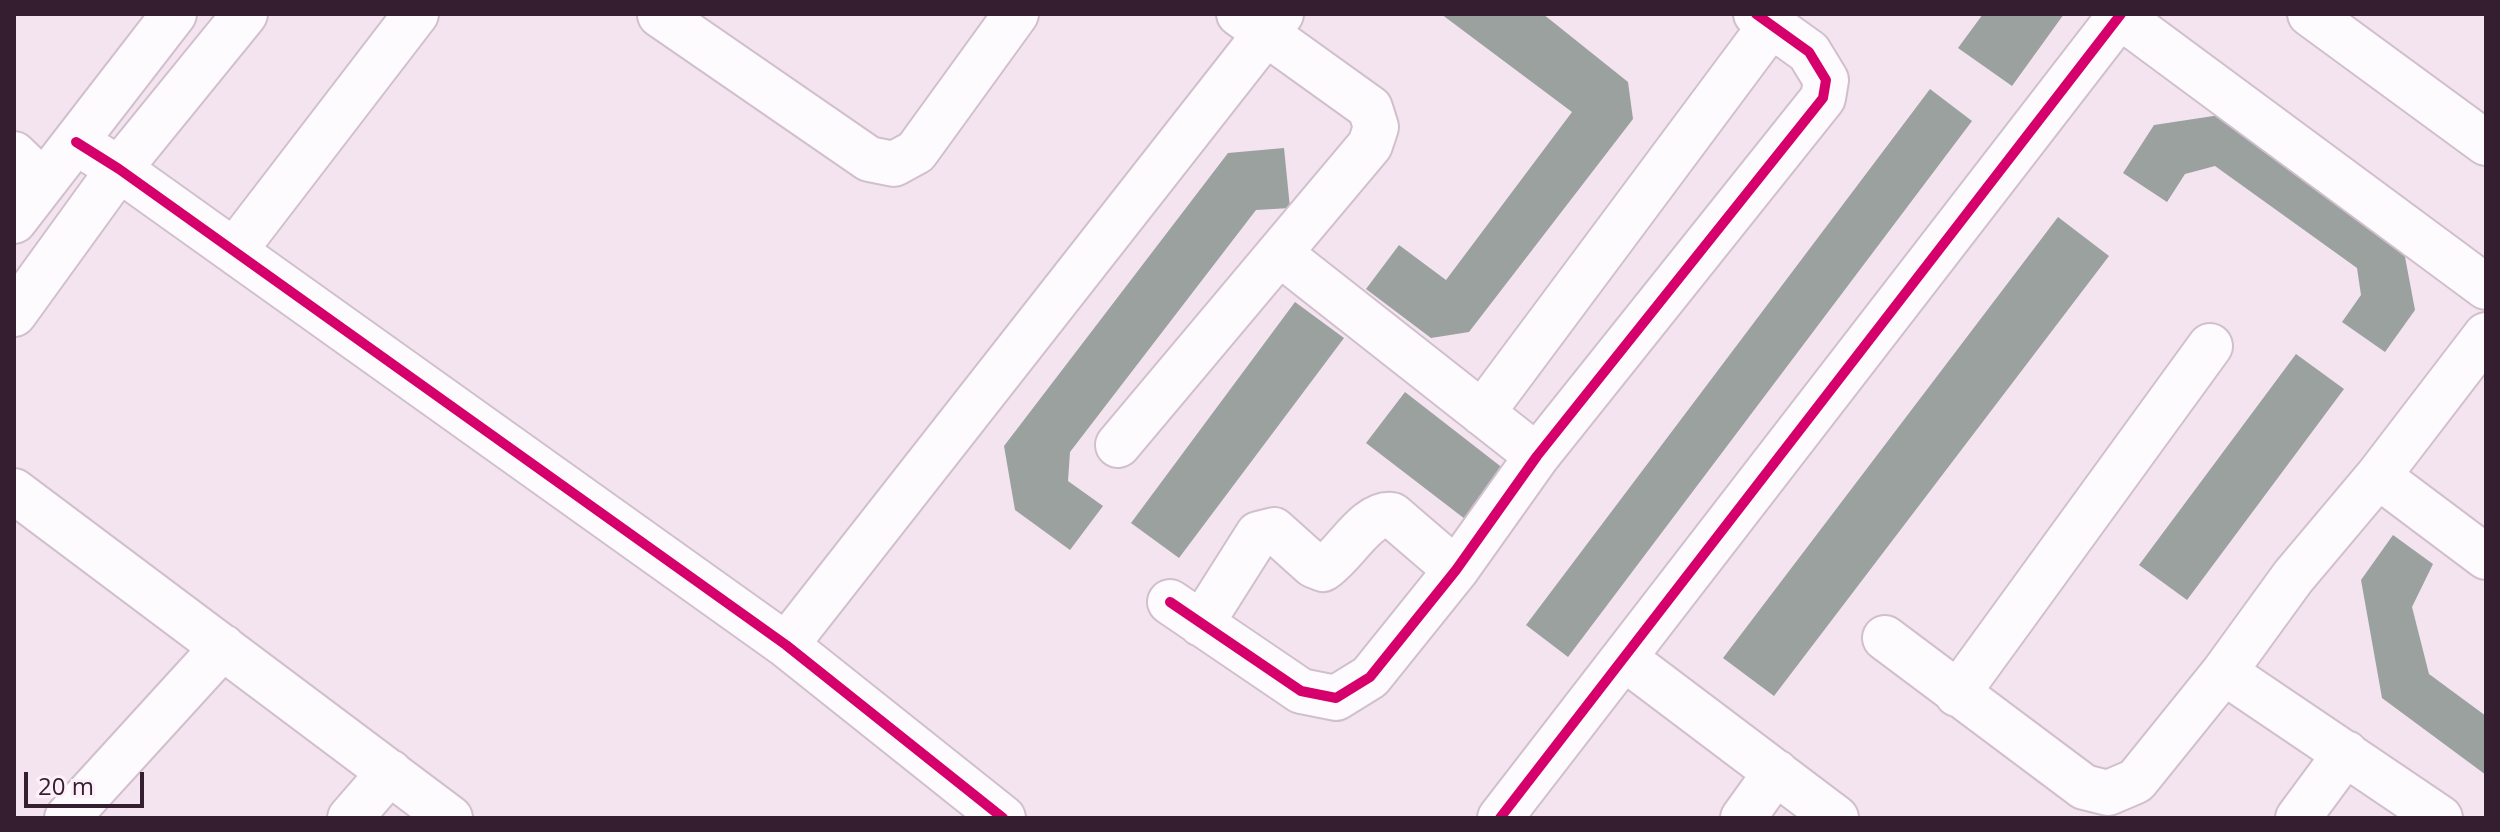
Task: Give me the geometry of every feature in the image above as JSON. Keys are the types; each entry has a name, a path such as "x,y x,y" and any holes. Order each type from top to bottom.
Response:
{"street":[{"path":"14,221 28,168 76,142 174,14"},
{"path":"14,314 119,169 245,14"},
{"path":"234,251 416,14"},
{"path":"2310,14 2486,143"},
{"path":"660,15 869,159 894,164 916,152 1010,16"},
{"path":"1500,818 2120,15 2486,287"},
{"path":"1456,570 1392,515 1382,514 1372,519 1323,569 1313,565 1274,530 1258,534 1186,613 1301,691 1336,698 1370,677 1456,570 1537,456 1823,98 1826,80 1809,52 1764,19 1482,413"},
{"path":"786,645 1262,21 1370,108 1376,127 1370,145 1118,445"},
{"path":"76,142 119,169 786,645 1003,818"},
{"path":"1279,253 1537,456"},
{"path":"1885,638 2084,787 2108,793 2136,781 2224,672 2293,577 2378,476 2486,335"},
{"path":"1957,694 2210,346"},
{"path":"2378,476 2486,557"},
{"path":"14,491 450,818"},
{"path":"67,818 223,647"},
{"path":"1624,658 1836,818"},
{"path":"2224,672 2440,818"},
{"path":"2298,818 2346,753"},
{"path":"350,818 390,772"},
{"path":"1743,818 1776,772"}],"building":[{"path":"1441,14 1543,14 1628,82 1633,119 1469,332 1431,338 1366,289 1399,245 1446,280 1572,112"},
{"path":"1983,14 2064,14 2012,86 1958,48"},
{"path":"1930,89 1972,121 1568,657 1526,625"},
{"path":"2220,115 2402,241 2415,310 2385,352 2342,322 2361,295 2357,268 2215,166 2185,174 2167,202 2123,173 2154,125"},
{"path":"1284,148 1290,208 1256,210 1070,452 1068,481 1103,506 1070,550 1015,510 1004,446 1228,153"},
{"path":"2058,217 2109,256 1774,696 1723,658"},
{"path":"1295,302 1344,338 1179,558 1131,523"},
{"path":"2296,354 2344,389 2187,600 2139,565"},
{"path":"1405,392 1504,469 1465,519 1366,443"},
{"path":"2393,535 2433,564 2412,607 2429,674 2486,716 2486,775 2382,698 2361,580"}],"cycle path":[{"path":"1170,602 1301,691 1336,698 1370,677 1456,570 1537,456 1823,98 1826,80 1809,52 1756,14"},
{"path":"1500,818 2121,14"},
{"path":"76,142 119,169 786,645 1003,818"}]}
